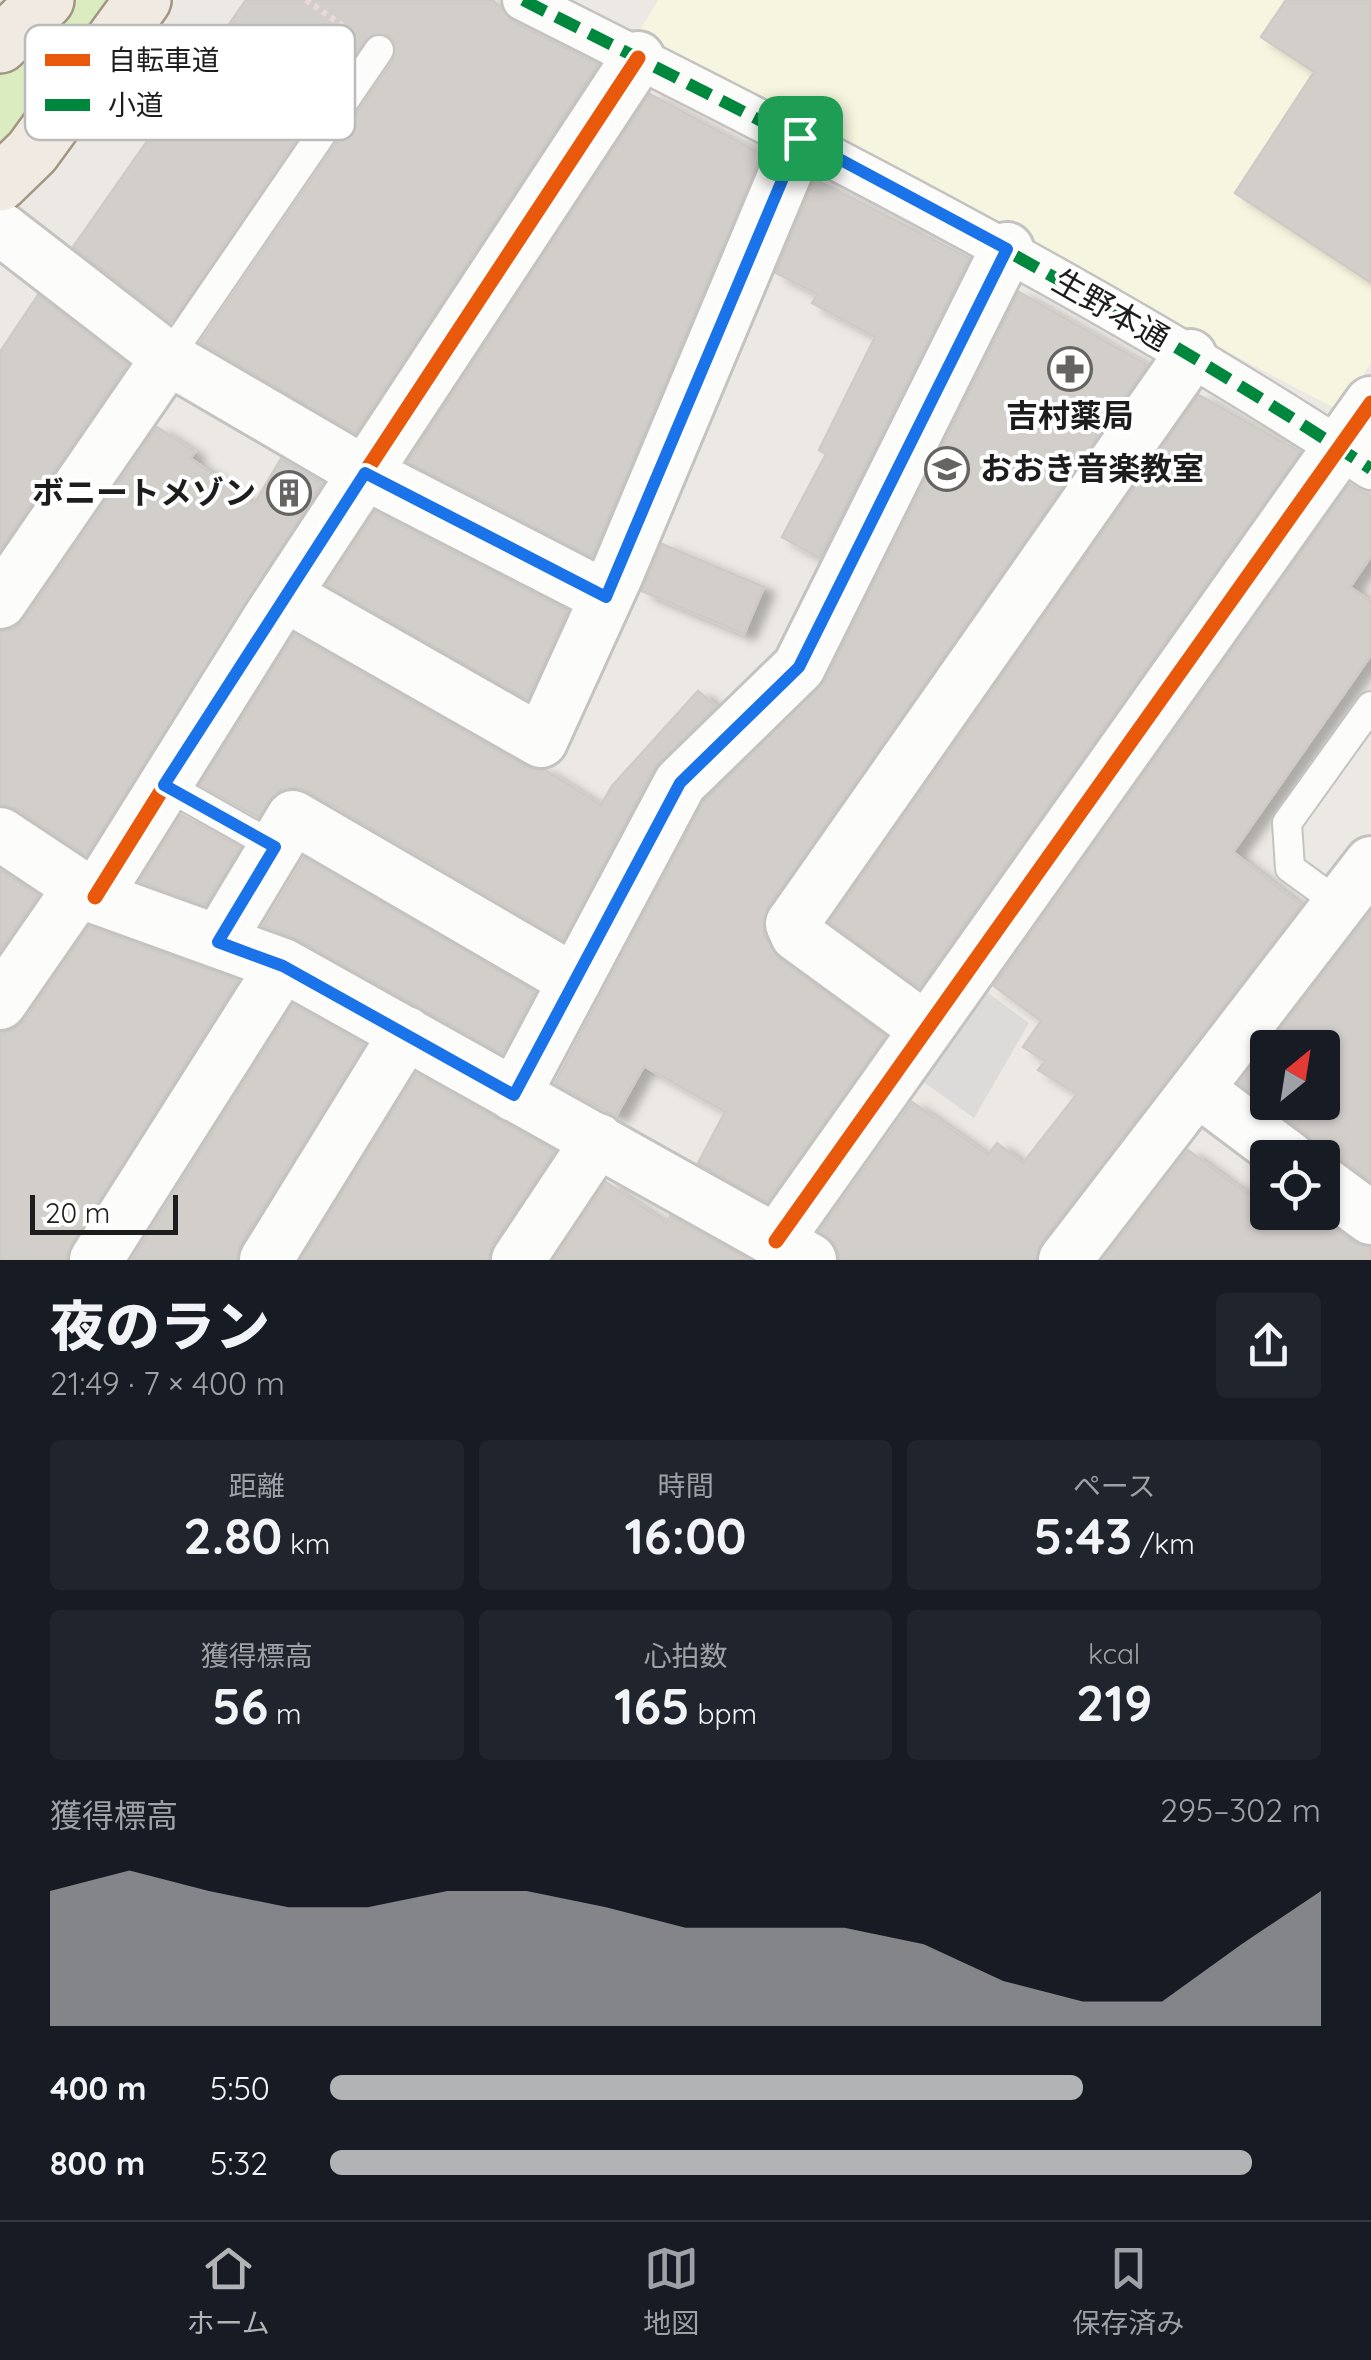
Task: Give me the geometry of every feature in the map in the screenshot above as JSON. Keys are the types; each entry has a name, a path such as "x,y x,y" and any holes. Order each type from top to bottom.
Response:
{"main road":[{"path":"0,46 46,0"},
{"path":"125,25 143,0"},
{"path":"0,183 41,140"}],"street":[{"name":"生野本通","path":"522,0 800,138 1007,249 1355,459"},
{"path":"0,1003 164,785 284,595 638,58"},
{"path":"284,595 541,741 800,138"},
{"path":"0,228 168,358 365,473 606,597"},
{"path":"514,1095 680,783 799,667 1007,249"},
{"path":"926,1030 798,935 792,924 1190,356"},
{"path":"0,602 168,358"},
{"path":"0,834 88,891 283,966 793,1250 926,1030 1355,459 1371,402"},
{"path":"218,942 293,817 574,981"},
{"path":"1066,1260 1196,1089 1359,888"},
{"path":"96,1260 283,966"},
{"path":"266,1260 406,1033"},
{"path":"1196,1089 1265,1140"},
{"path":"518,1260 598,1140"},
{"path":"1340,1195 1371,1218"}],"lane":[{"path":"355,85 379,50"},
{"path":"168,358 317,140"},
{"path":"1359,888 1290,868 1287,823 1371,706"},
{"path":"164,785 275,847"}],"path":[{"path":"306,0 342,25"},
{"path":"355,34 379,50"}],"shaded area":[{"path":"658,0 1371,0 1371,363 1340,411 634,40"},
{"path":"977,985 1029,1023 974,1118 915,1076"}],"green space":[{"path":"75,0 108,0 89,25 47,25"},
{"path":"25,45 25,115 0,147 0,68"}],"building":[{"path":"246,0 493,0 512,21 598,64 355,433 200,342 338,140 355,140 355,116 393,60 395,43 388,35 372,34 355,55 355,25 228,25"},
{"path":"1286,0 1371,0 1371,283 1235,193 1314,72 1261,37"},
{"path":"650,94 761,154 592,556 408,462"},
{"path":"148,140 296,140 171,322 73,247"},
{"path":"815,179 969,258 819,558 782,537 826,454 819,450 875,337 812,303 817,294 776,273"},
{"path":"1019,292 1147,365 767,908 764,935 779,959 885,1036 767,1202 698,1163 725,1112 644,1066 616,1116 555,1083 704,801 826,680"},
{"path":"38,295 127,364 0,549 0,352"},
{"path":"1199,395 1300,452 919,987 830,922"},
{"path":"157,427 195,452 190,458 254,504 281,459 322,483 86,855 17,809 0,804 0,632 14,629 25,619"},
{"path":"1350,484 1371,497 1371,556 1350,587 1371,602 1371,655 1233,852 1301,905 1041,1242 1036,1260 840,1260 835,1244 820,1231 912,1102 988,1155 997,1143 1023,1163 1077,1094 1038,1070 1045,1061 1023,1047 1041,1021 994,986"},
{"path":"375,512 567,611 527,699 327,585"},
{"path":"662,544 764,587 744,634 642,591"},
{"path":"294,635 526,767 545,770 601,805 612,786 698,691 716,706 654,768 563,939 308,791 294,787 279,790 258,817 200,785"},
{"path":"182,815 240,847 205,905 140,881"},
{"path":"304,858 535,992 502,1053 297,939 263,926"},
{"path":"0,870 38,895 0,950"},
{"path":"1371,912 1371,1181 1340,1158 1340,1140 1310,1140 1288,1120 1340,1120 1340,1030 1280,1030"},
{"path":"89,927 238,980 71,1244 66,1260 0,1260 0,1033 14,1030 25,1020"},
{"path":"293,1005 364,1045 240,1244 236,1260 132,1260"},
{"path":"1250,1069 1250,1091 1239,1083"},
{"path":"416,1074 554,1151 493,1243 488,1260 301,1260"},
{"path":"1188,1150 1250,1193 1250,1230 1337,1230 1353,1242 1371,1247 1371,1260 1103,1260"},
{"path":"606,1182 666,1223 670,1216 749,1260 554,1260"}],"marked path":[{"path":"523,0 847,165 1060,280 1269,403 1371,469"}],"cycle path":[{"path":"95,897 270,617 638,58"},
{"path":"514,1095 680,783 799,667 1007,249"},
{"path":"776,1241 1371,403"}],"place":[{"name":"吉村薬局","path":"1070,369"},
{"name":"おおき音楽教室","path":"947,469"},
{"name":"ボニートメゾン","path":"289,493"}],"route":[{"path":"800,138 1007,249 799,667 680,783 514,1095 283,966 218,942 275,847 164,785 365,473 606,597 800,138"}]}
